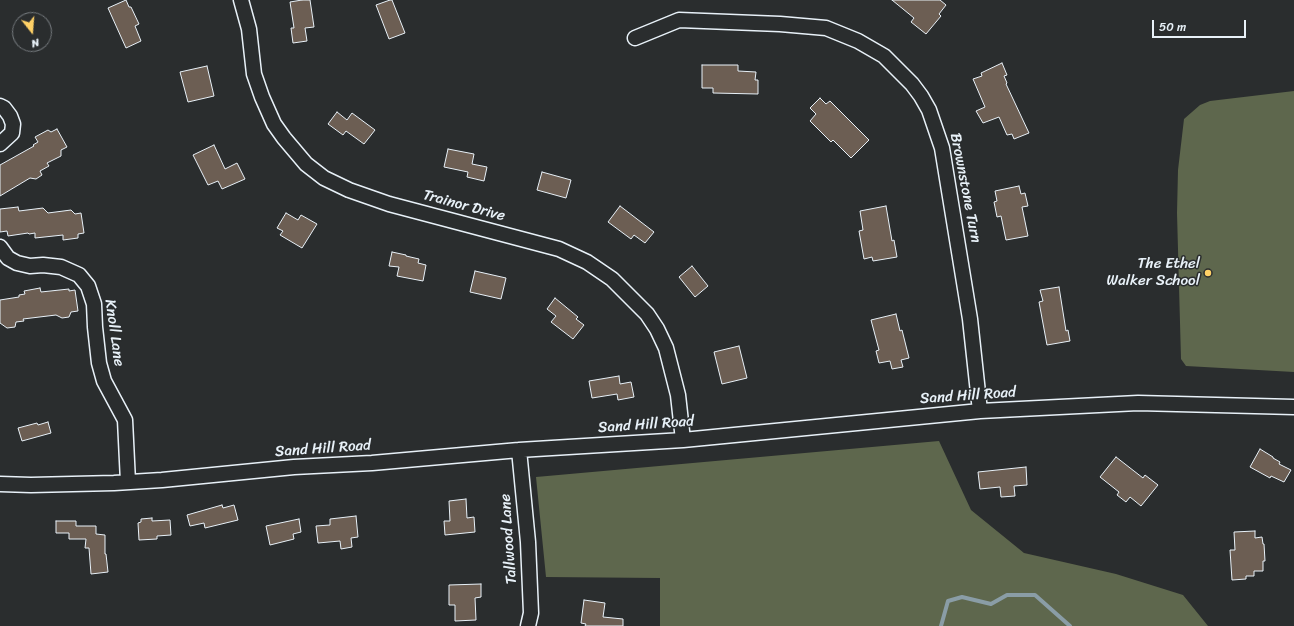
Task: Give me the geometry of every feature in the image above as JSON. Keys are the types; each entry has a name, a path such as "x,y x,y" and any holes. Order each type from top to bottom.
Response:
{"street":[{"name":"Trainor Drive","path":"241,0 249,30 254,74 262,97 274,124 306,164 324,178 349,190 389,204 559,249 587,262 612,279 647,314 657,329 666,348 678,395 683,440"},
{"name":"Brownstone Turn","path":"635,38 679,20 780,24 826,28 858,41 884,56 912,84 921,96 928,110 942,148 970,319 980,411"},
{"path":"0,106 4,108 10,116 13,124 12,133 0,144"},
{"name":"Knoll Lane","path":"0,247 8,258 16,263 30,266 43,265 61,267 79,275 88,286 94,304 99,363 104,381 125,420 128,482"},
{"name":"Sand Hill Road","path":"0,484 31,485 162,480 294,467 372,463 519,450 683,440 980,411 1138,403 1294,407"},
{"name":"Tallwood Lane","path":"519,450 528,542 531,613 528,626"}],"green space":[{"path":"1294,91 1294,372 1186,366 1181,359 1177,213 1178,170 1184,119 1200,105 1210,101"},
{"path":"939,441 971,510 1024,553 1116,574 1183,595 1208,626 660,626 660,578 546,577 536,477"}],"building":[{"path":"126,0 139,24 135,26 141,41 126,48 108,8"},
{"path":"310,0 314,27 305,28 307,41 293,43 291,28 294,28 290,2"},
{"path":"392,0 405,33 389,39 376,5"},
{"path":"892,0 940,0 946,5 939,14 941,16 926,34 911,22 914,18"},
{"path":"1002,63 1007,75 1004,76 1007,83 1006,84 1029,133 1014,139 1012,134 1007,135 999,117 983,123 976,111 985,107 973,79 982,76 981,73"},
{"path":"702,65 738,65 738,71 756,72 755,80 758,80 758,94 713,93 713,88 702,88"},
{"path":"207,66 214,96 188,102 180,72"},
{"path":"820,98 826,104 830,101 869,140 851,158 833,140 831,142 810,121 816,114 810,108"},
{"path":"337,112 347,120 352,113 375,130 364,144 346,131 343,135 328,124"},
{"path":"57,129 67,147 61,150 61,156 47,163 49,166 40,171 42,175 36,179 30,178 0,196 0,165 34,146 33,145 38,142 35,137 48,130 51,132"},
{"path":"214,145 225,169 237,163 245,179 222,189 218,181 208,185 193,155"},
{"path":"448,149 474,154 472,164 487,167 484,181 467,177 468,172 444,167"},
{"path":"542,172 571,180 566,198 537,190"},
{"path":"1019,186 1021,194 1025,193 1028,206 1022,207 1028,236 1006,240 1001,216 997,217 994,202 997,201 995,191"},
{"path":"620,206 654,232 645,243 634,235 631,239 608,222"},
{"path":"886,206 892,241 894,240 897,257 873,261 872,257 864,259 859,231 863,230 860,211"},
{"path":"18,207 19,211 43,208 48,213 71,210 75,214 81,213 84,233 78,234 78,238 63,240 63,235 35,238 35,233 8,236 7,231 0,232 0,209"},
{"path":"286,213 298,220 301,215 317,224 302,248 280,235 283,231 277,228"},
{"path":"392,252 419,259 418,263 426,265 423,281 397,276 399,267 389,266"},
{"path":"692,266 708,286 695,297 679,277"},
{"path":"475,271 506,278 501,299 470,292"},
{"path":"1059,287 1066,331 1068,330 1070,341 1047,345 1039,302 1043,301 1040,290"},
{"path":"40,288 41,292 69,289 69,291 75,290 78,311 71,312 69,317 62,318 56,315 23,319 24,321 16,322 15,327 7,328 0,323 0,300 19,297 19,295 25,294 24,291"},
{"path":"555,298 578,317 576,319 584,325 573,339 551,322 556,316 547,309"},
{"path":"896,314 900,331 902,330 909,358 901,360 903,367 892,369 890,361 879,363 876,351 879,350 871,320"},
{"path":"739,346 747,378 722,384 714,352"},
{"path":"619,376 620,384 631,382 634,397 618,400 617,394 592,398 589,381"},
{"path":"48,422 51,433 22,441 18,428"},
{"path":"1260,449 1280,462 1279,464 1291,470 1284,482 1271,476 1270,478 1250,467"},
{"path":"1116,457 1143,478 1145,475 1158,485 1141,506 1130,497 1126,502 1117,495 1119,492 1100,477"},
{"path":"1026,467 1027,485 1014,486 1015,496 1001,497 1000,487 980,489 978,472"},
{"path":"466,499 467,518 474,517 475,532 445,535 444,521 450,521 449,501"},
{"path":"222,505 223,508 234,505 238,520 205,528 204,523 190,526 187,515"},
{"path":"356,516 358,537 351,538 352,547 341,549 340,541 318,543 316,526 330,525 330,519"},
{"path":"152,518 152,521 170,520 171,535 157,536 157,539 139,540 138,523 141,522 141,519"},
{"path":"299,519 301,532 293,534 294,539 270,545 266,526"},
{"path":"56,521 76,521 76,526 96,526 96,534 105,535 105,554 108,572 91,574 89,548 85,548 86,539 69,539 69,533 56,533"},
{"path":"1255,531 1255,538 1262,537 1264,544 1265,561 1263,561 1263,571 1254,571 1254,576 1246,576 1246,579 1232,580 1230,550 1235,550 1234,532"},
{"path":"481,584 481,597 475,598 476,620 455,621 455,605 449,605 449,585"},
{"path":"584,600 605,603 603,617 623,619 623,626 585,626 586,624 581,623"}],"waterway":[{"path":"941,626 948,601 962,597 991,604 1007,595 1035,595 1070,626"}],"place":[{"name":"The Ethel Walker School","path":"1208,273"}]}
